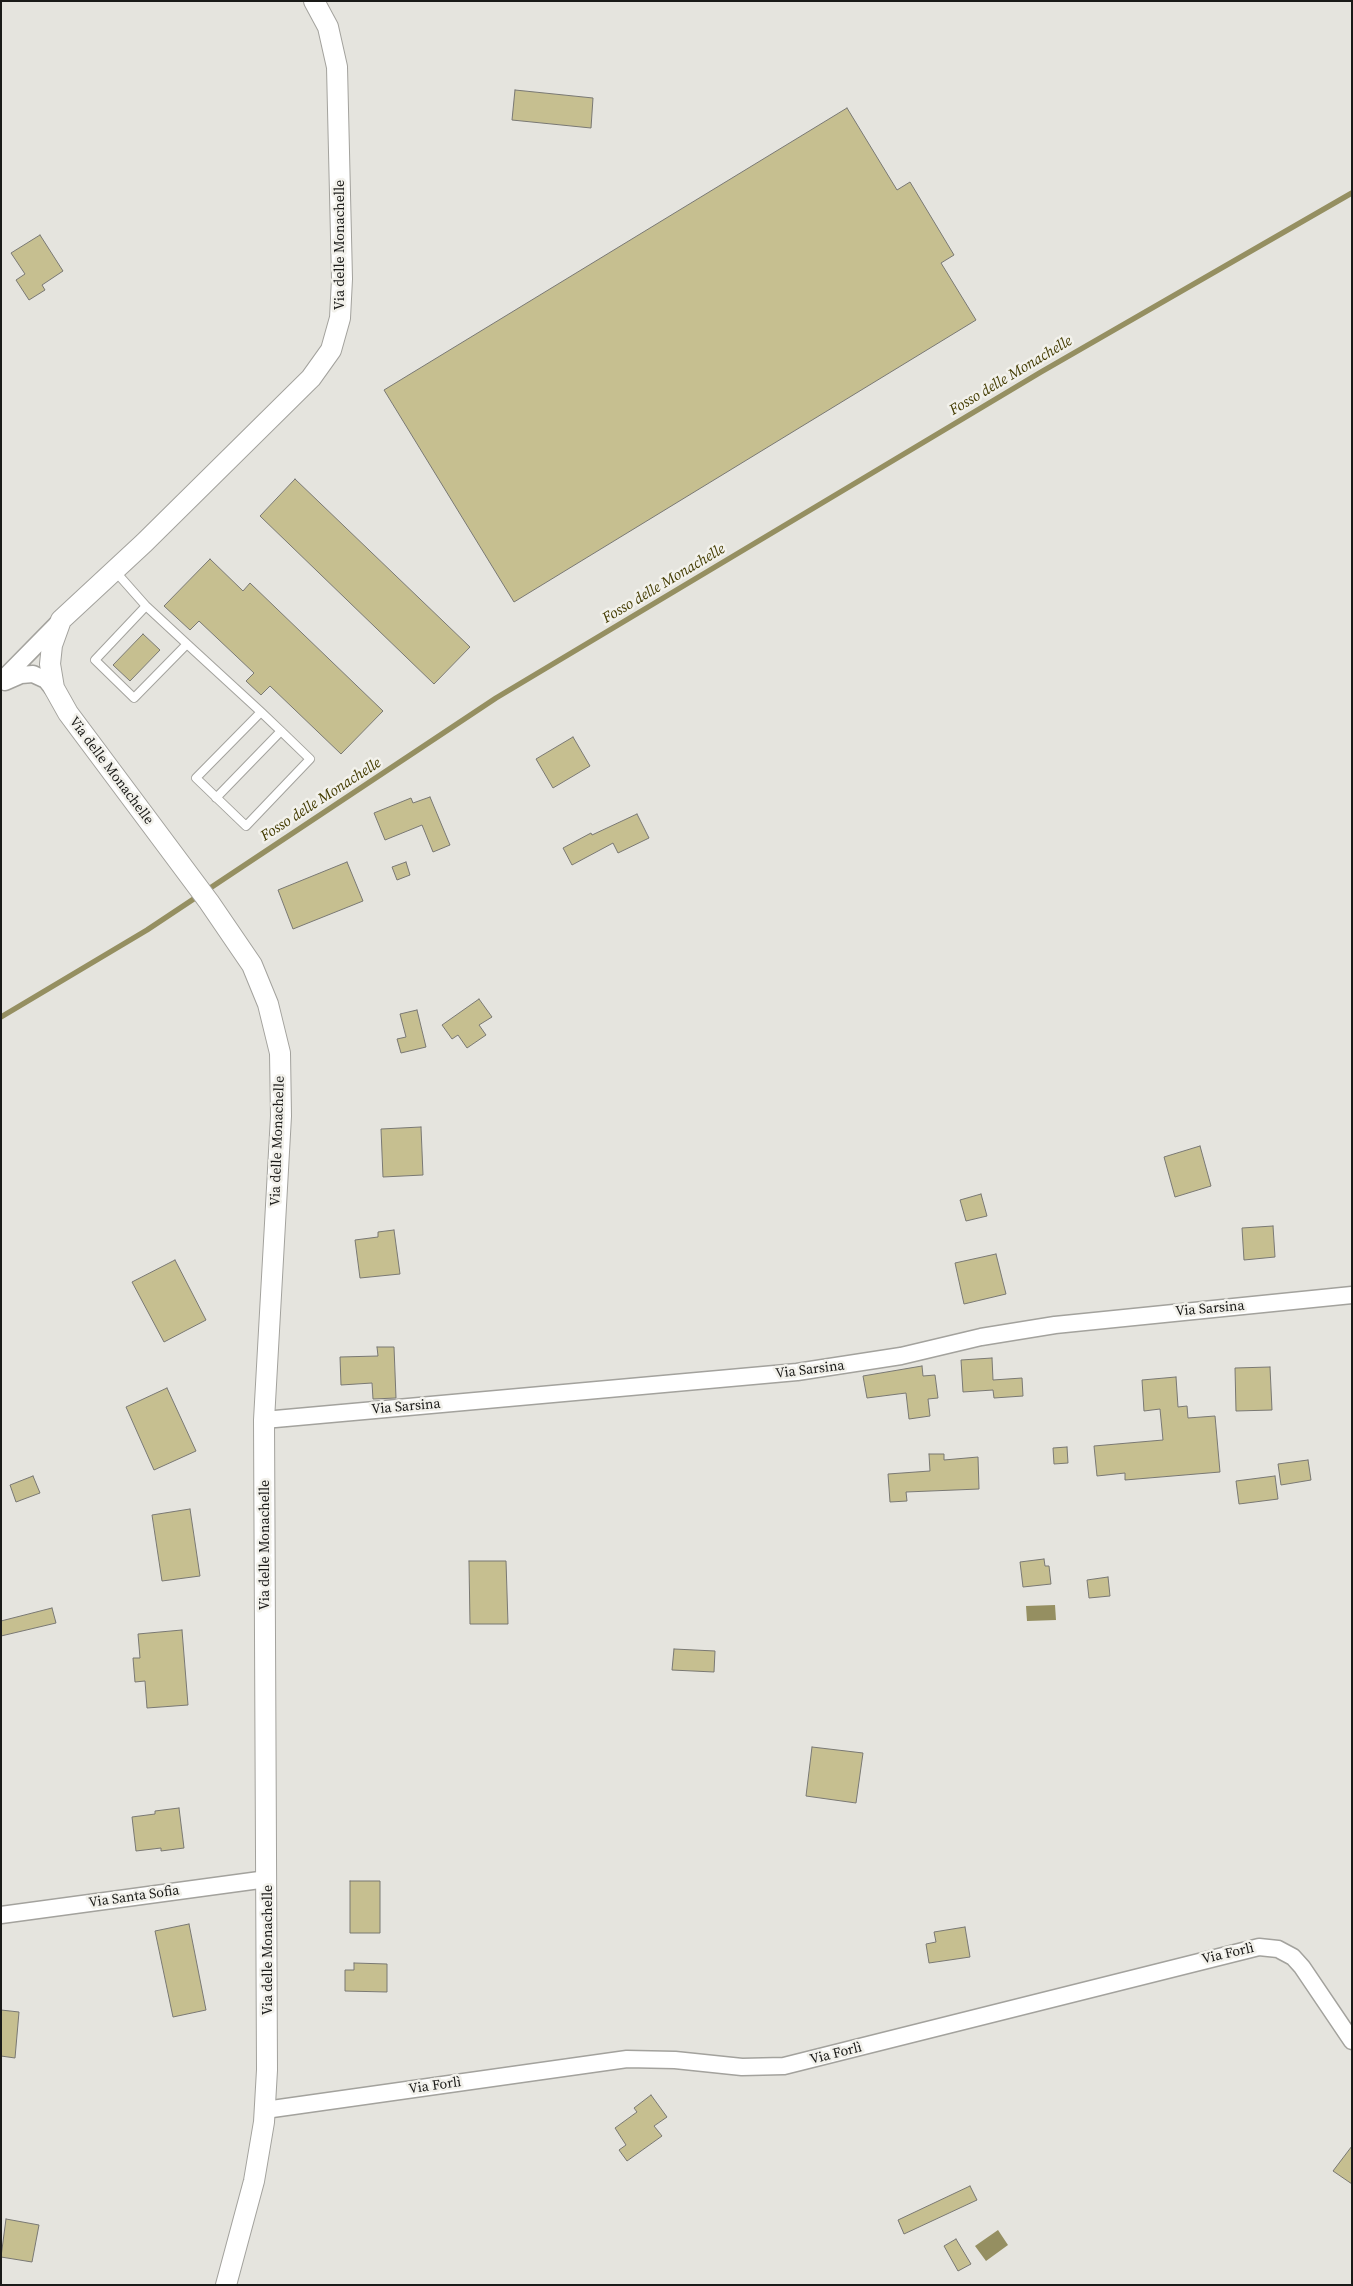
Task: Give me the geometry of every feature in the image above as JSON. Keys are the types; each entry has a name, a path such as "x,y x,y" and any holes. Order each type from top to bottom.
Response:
{"street":[{"name":"Via delle Monachelle","path":"226,2285 254,2181 265,2110 268,2035 264,1420 281,1116 280,1053 273,1020 258,977 241,948 65,708 54,688 50,664 52,645 61,620 311,378 326,359 334,341 340,318 342,279 337,67 328,27 314,1"},
{"path":"1,681 61,620"},
{"path":"1,685 21,675 38,676 49,684 65,708"},
{"name":"Via Sarsina","path":"264,1420 797,1372 882,1359 981,1337 1054,1325 1352,1295"},
{"name":"Via Santa Sofia","path":"1,1915 267,1879"},
{"name":"Via Forlì","path":"265,2110 627,2060 675,2060 750,2067 784,2066 1259,1947 1278,1949 1293,1957 1302,1967 1352,2042"}],"lane":[{"path":"113,570 146,606 261,712 310,759 246,826 196,778 261,712"},
{"path":"146,606 95,660 134,698 186,644"},
{"path":"216,798 281,731"}],"shaded area":[{"path":"1055,1605 1056,1620 1027,1621 1026,1606"},
{"path":"998,2230 1008,2245 986,2261 975,2246"}],"building":[{"path":"515,90 593,98 591,128 512,120"},
{"path":"847,108 897,190 910,182 954,255 941,263 976,320 514,602 384,390"},
{"path":"40,235 63,271 42,285 45,290 29,300 16,280 25,274 11,253"},
{"path":"295,479 470,647 434,684 260,516"},
{"path":"210,559 243,591 250,583 383,711 341,754 270,686 261,695 246,681 254,673 199,621 190,630 164,606"},
{"path":"143,634 160,650 130,681 113,665"},
{"path":"573,737 590,766 553,788 536,759"},
{"path":"430,797 450,845 433,852 422,825 385,840 374,813 411,798 413,803"},
{"path":"637,814 649,838 618,853 613,843 572,865 563,848 591,833 592,835"},
{"path":"347,862 363,901 293,929 278,890"},
{"path":"406,862 410,875 397,880 392,867"},
{"path":"479,999 492,1017 479,1025 486,1035 467,1048 458,1035 452,1039 442,1025"},
{"path":"417,1010 426,1047 401,1053 397,1039 406,1037 400,1014"},
{"path":"421,1127 423,1175 383,1177 381,1129"},
{"path":"1200,1146 1211,1186 1175,1197 1164,1157"},
{"path":"981,1194 987,1216 966,1221 960,1200"},
{"path":"1273,1226 1275,1257 1244,1260 1242,1228"},
{"path":"394,1230 400,1274 360,1278 355,1240 378,1237 378,1232"},
{"path":"996,1254 1006,1294 964,1304 955,1263"},
{"path":"175,1260 206,1320 164,1342 132,1282"},
{"path":"377,1347 394,1347 396,1398 373,1399 372,1383 341,1385 340,1357 378,1356"},
{"path":"992,1358 993,1380 1022,1378 1023,1396 994,1398 993,1390 963,1392 961,1360"},
{"path":"922,1366 923,1376 935,1375 938,1398 928,1399 930,1416 909,1419 906,1393 867,1398 863,1376"},
{"path":"1270,1367 1272,1410 1236,1411 1235,1368"},
{"path":"1176,1377 1178,1407 1187,1406 1188,1418 1215,1416 1220,1472 1125,1480 1125,1473 1097,1476 1094,1446 1163,1440 1160,1409 1144,1411 1142,1380"},
{"path":"167,1388 196,1451 154,1470 126,1407"},
{"path":"1067,1447 1068,1463 1054,1464 1053,1448"},
{"path":"929,1454 944,1454 944,1460 978,1457 979,1489 906,1492 907,1501 890,1502 888,1474 930,1471"},
{"path":"1308,1460 1311,1480 1281,1485 1278,1464"},
{"path":"33,1476 40,1493 16,1502 10,1485"},
{"path":"1275,1476 1278,1499 1239,1504 1236,1481"},
{"path":"190,1509 200,1576 162,1581 152,1515"},
{"path":"1044,1559 1045,1566 1049,1566 1051,1584 1023,1587 1020,1562"},
{"path":"469,1561 506,1561 508,1624 470,1624"},
{"path":"1108,1577 1110,1596 1089,1598 1087,1580"},
{"path":"52,1608 56,1623 1,1636 1,1621"},
{"path":"182,1630 188,1705 147,1708 145,1681 135,1682 133,1658 140,1658 138,1634"},
{"path":"674,1649 715,1651 714,1672 672,1670"},
{"path":"812,1747 863,1753 856,1803 806,1796"},
{"path":"179,1808 184,1848 161,1851 161,1848 136,1851 132,1817 155,1814 155,1811"},
{"path":"350,1881 380,1881 380,1933 350,1933"},
{"path":"189,1924 206,2010 173,2017 155,1931"},
{"path":"965,1927 970,1957 929,1963 926,1944 936,1942 934,1932"},
{"path":"354,1963 387,1964 387,1992 345,1991 345,1970 354,1970"},
{"path":"1,2010 19,2012 15,2058 1,2056"},
{"path":"651,2095 667,2117 654,2126 662,2136 627,2161 619,2150 626,2145 615,2128 637,2112 634,2108"},
{"path":"1352,2146 1352,2184 1333,2171"},
{"path":"970,2186 977,2200 904,2234 898,2220"},
{"path":"6,2219 39,2225 32,2262 1,2257"},
{"path":"956,2239 971,2264 958,2271 944,2246"}],"waterway":[{"name":"Fosso delle Monachelle","path":"1,1017 147,930 496,698 1041,372 1352,193"}]}
